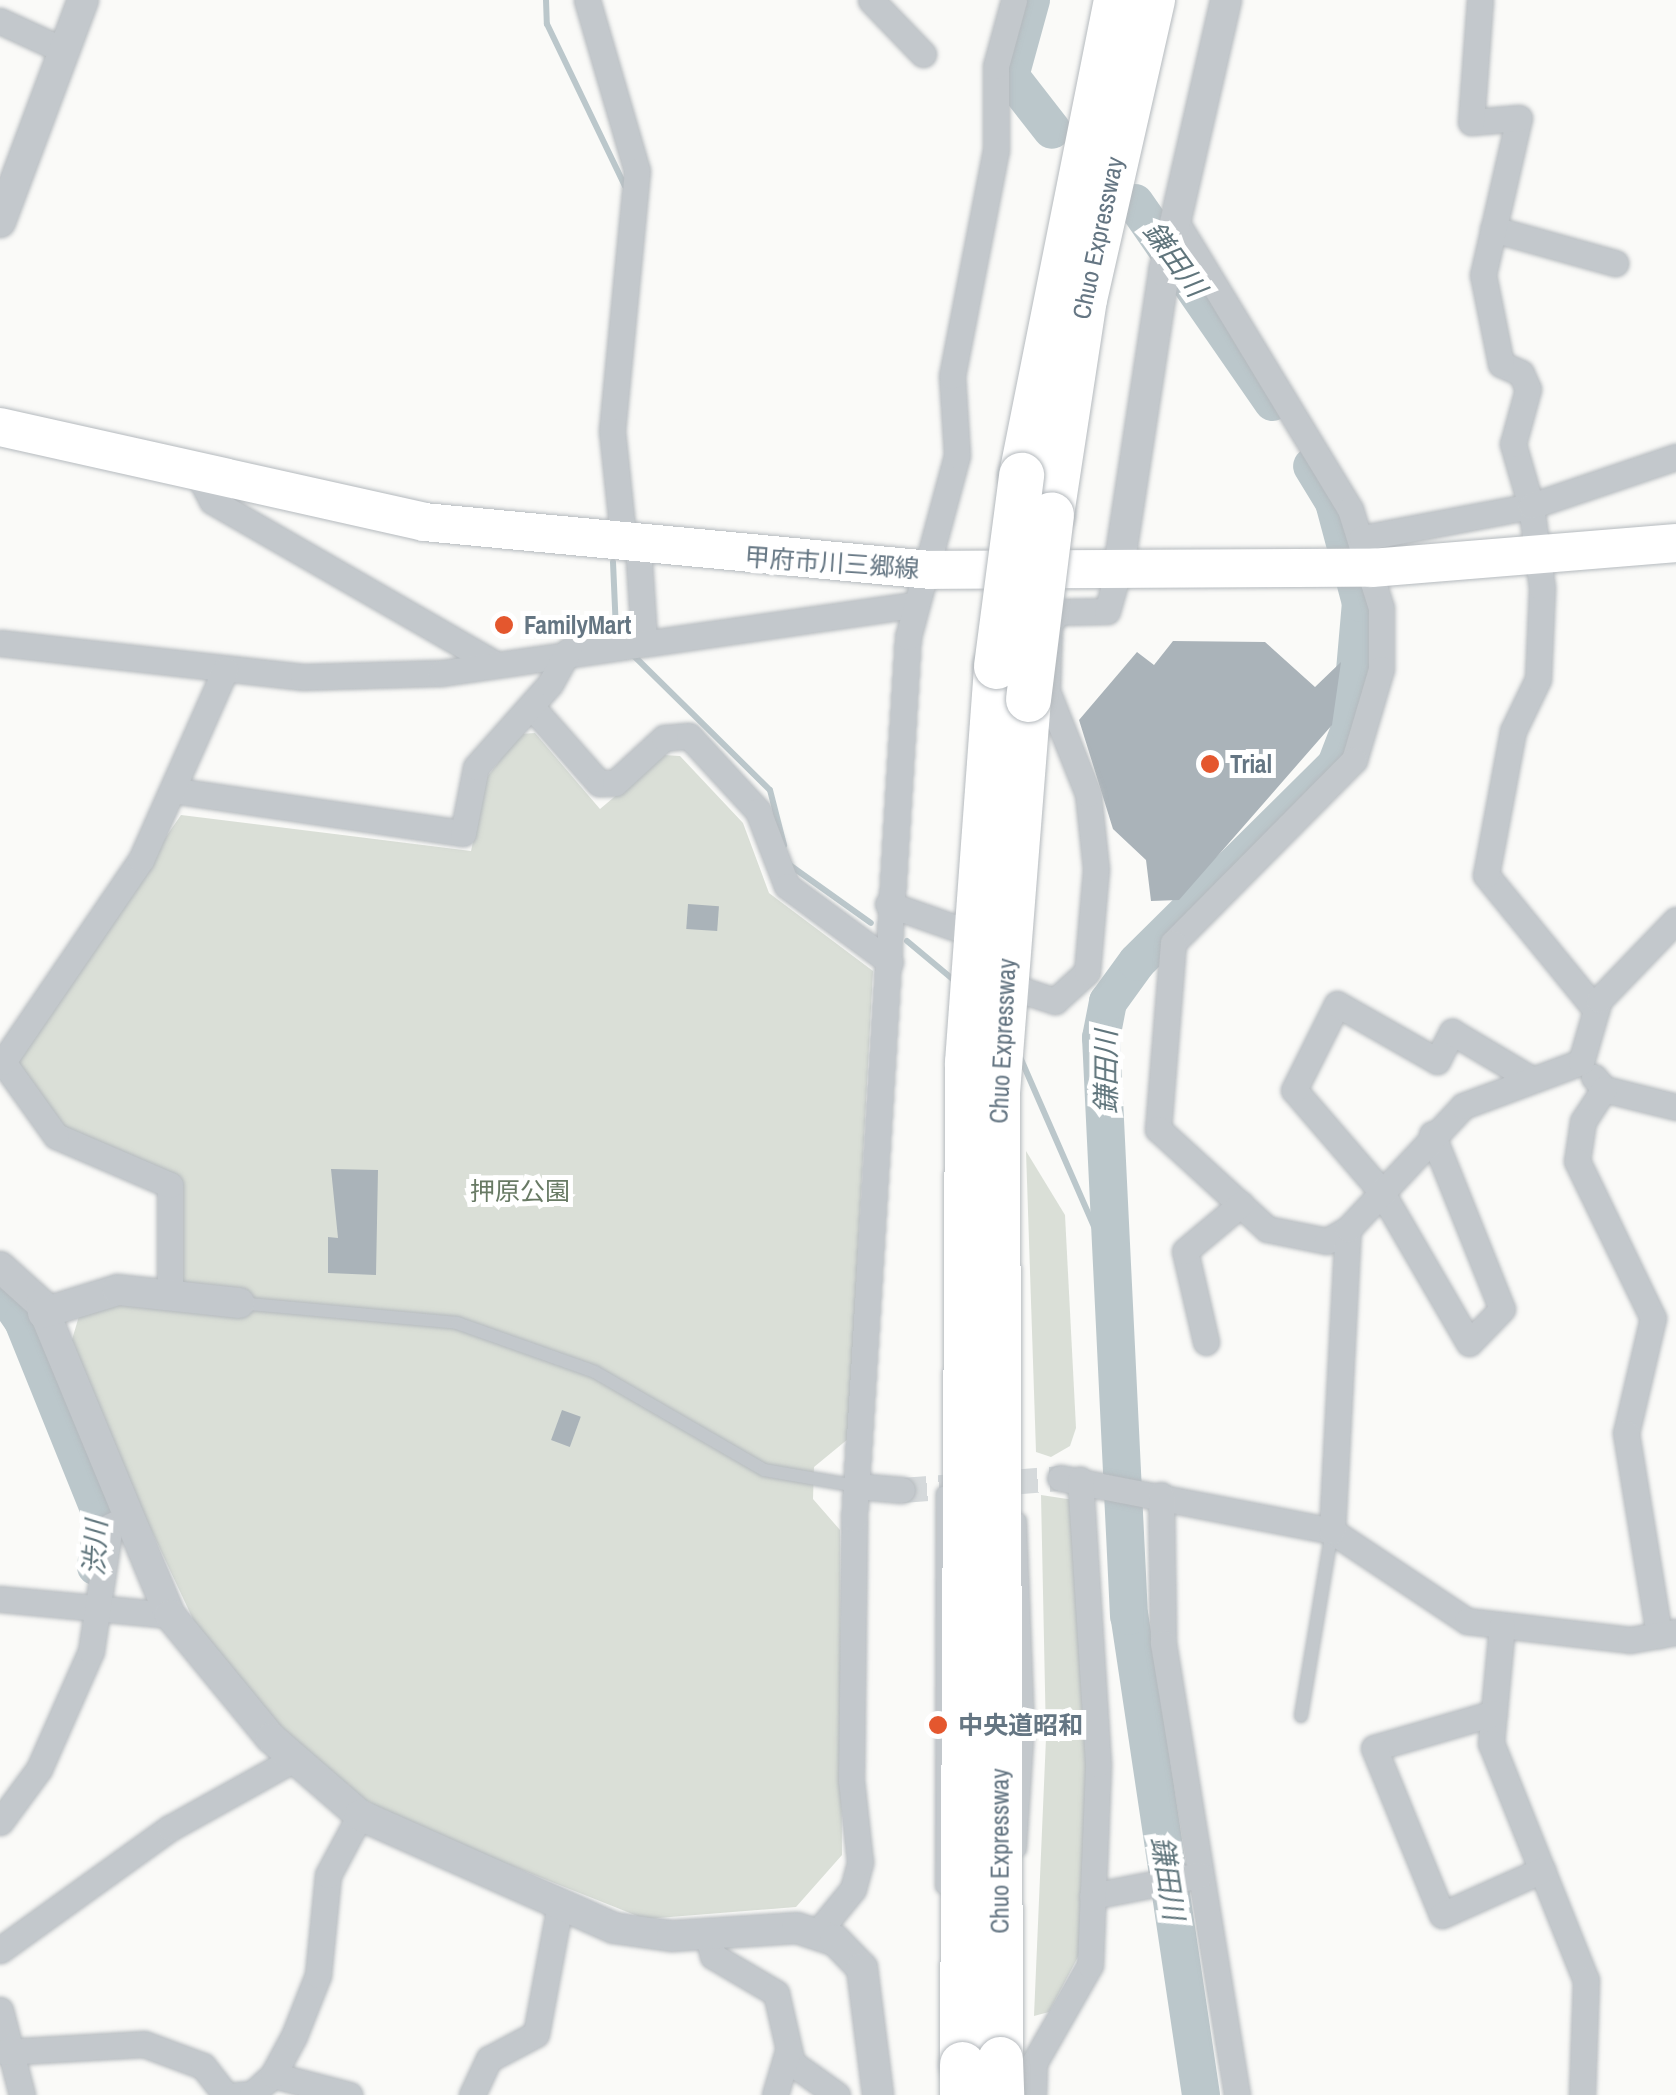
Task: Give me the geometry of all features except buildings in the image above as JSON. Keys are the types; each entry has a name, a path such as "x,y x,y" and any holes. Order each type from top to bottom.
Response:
{"highway":[{"name":"Chuo Expressway","path":"990,2084 982,1098 962,940 1020,475 1116,0"},
{"name":"Chuo Expressway","path":"982,1098 1012,987 1028,698 1084,299 1152,0"}],"main road":[{"name":"甲府市川三郷線","path":"0,427 200,478 424,522 631,546 930,570 1118,573 1367,553 1540,555 1676,543"}],"street":[{"path":"0,222 83,0"},
{"path":"587,0 637,171 612,431 644,637"},
{"path":"871,0 923,54"},
{"path":"818,1932 852,1888 860,1862 851,1780 857,1486 890,962 888,904 913,605 930,570 957,456 952,376 996,150 996,66 1014,0"},
{"path":"1012,987 1054,1000 1086,972 1096,870 1088,794 1047,691 1049,625 1058,612 1106,611 1118,573 1164,272 1226,0"},
{"path":"1480,0 1471,122 1519,118 1483,275 1502,364 1521,373 1528,389 1513,444 1540,555 1538,679 1513,731 1486,875 1596,1010"},
{"path":"0,21 65,50"},
{"path":"1176,223 1278,381 1367,553 1381,669 1354,760 1173,944 1158,1129 1240,1204 1291,1236 1327,1241 1348,1229 1432,1134 1463,1106 1581,1062"},
{"path":"1493,229 1616,263"},
{"path":"1367,553 1531,506 1676,458"},
{"path":"200,478 212,500 494,663"},
{"path":"0,643 303,677 494,663 644,637 913,605"},
{"path":"178,791 463,834 476,766 531,706 568,650"},
{"path":"170,1296 170,1185 56,1136 2,1055 178,791 225,670"},
{"path":"531,706 599,783 615,783 664,738 689,736 758,811 787,886 890,962"},
{"path":"888,904 962,940"},
{"path":"1581,1062 1596,1010 1676,920"},
{"path":"1432,1134 1502,1309 1468,1342 1380,1191 1294,1090 1337,1004 1437,1061 1452,1032 1531,1079"},
{"path":"1581,1062 1604,1089 1676,1106"},
{"path":"990,2084 1034,2063 1090,1964 1098,1764 1079,1480 1332,1531 1467,1621 1668,1633 1627,1449 1653,1318 1577,1161 1583,1121 1604,1089"},
{"path":"1206,1342 1185,1251 1240,1204"},
{"path":"1332,1531 1348,1229"},
{"path":"0,1267 43,1313 125,1519 170,1615 294,1759 360,1815 560,1904 638,1934 818,1932 862,1968 878,2095"},
{"path":"43,1313 85,1294 239,1303"},
{"path":"857,1486 902,1490"},
{"path":"1156,1494 1163,1643 1237,2095"},
{"path":"0,1822 38,1768 91,1651 91,1610 110,1526 125,1519"},
{"path":"0,1599 170,1615"},
{"path":"1502,1626 1491,1743 1586,1980 1582,2095"},
{"path":"1494,1712 1374,1748 1442,1915 1542,1870"},
{"path":"0,1950 170,1828 294,1759"},
{"path":"236,2095 252,2094 273,2075 318,1975 328,1874 360,1815"},
{"path":"1092,1896 1200,1875"},
{"path":"472,2095 490,2059 536,2034 560,1904"},
{"path":"708,1932 713,1956 776,1993 788,2050 807,2079 837,2095"},
{"path":"22,2095 2,2029 144,2044 203,2066 226,2095"},
{"path":"775,2095 788,2050"},
{"path":"273,2075 349,2095"}],"lane":[{"path":"945,1445 984,1194"},
{"path":"984,1194 1018,1487"},
{"path":"239,1303 457,1323 594,1372 764,1470 857,1486"},
{"path":"944,1465 939,1862 990,2084"},
{"path":"990,2084 1028,1724 1019,1507"},
{"path":"1300,1716 1332,1531"}],"green space":[{"name":"押原公園","path":"535,733 600,809 664,755 680,756 743,823 769,893 873,971 848,1439 814,1467 813,1499 840,1530 842,1855 796,1907 645,1919 411,1826 353,1793 262,1709 199,1632 68,1353 82,1306 107,1295 180,1307 177,1182 80,1145 16,1068 17,1053 181,815 471,851 487,777 520,734"},
{"path":"1026,1151 1065,1215 1076,1428 1070,1446 1051,1457 1036,1452"},
{"path":"1041,1495 1074,1500 1090,1702 1079,1955 1049,2012 1034,2016 1046,1738"}],"waterway":[{"path":"546,0 547,24 625,186"},
{"name":"鎌田川","path":"1031,0 1010,76 1052,130"},
{"name":"鎌田川","path":"1135,203 1273,402"},
{"name":"鎌田川","path":"1201,2095 1129,1616 1101,1038 1108,1002 1137,962 1336,765 1350,728 1361,603 1334,502 1312,466"},
{"path":"613,562 616,630"},
{"path":"633,655 770,790 784,845"},
{"path":"791,866 871,923"},
{"path":"907,941 955,981"},
{"path":"1020,1057 1108,1258"},
{"name":"渋川","path":"0,1287 23,1321 103,1519 96,1566"}],"tunnel":[{"path":"902,1490 1060,1478"}],"place":[{"name":"FamilyMart","path":"504,625"},
{"name":"Trial","path":"1210,764"},
{"name":"中央道昭和","path":"938,1725"}]}
